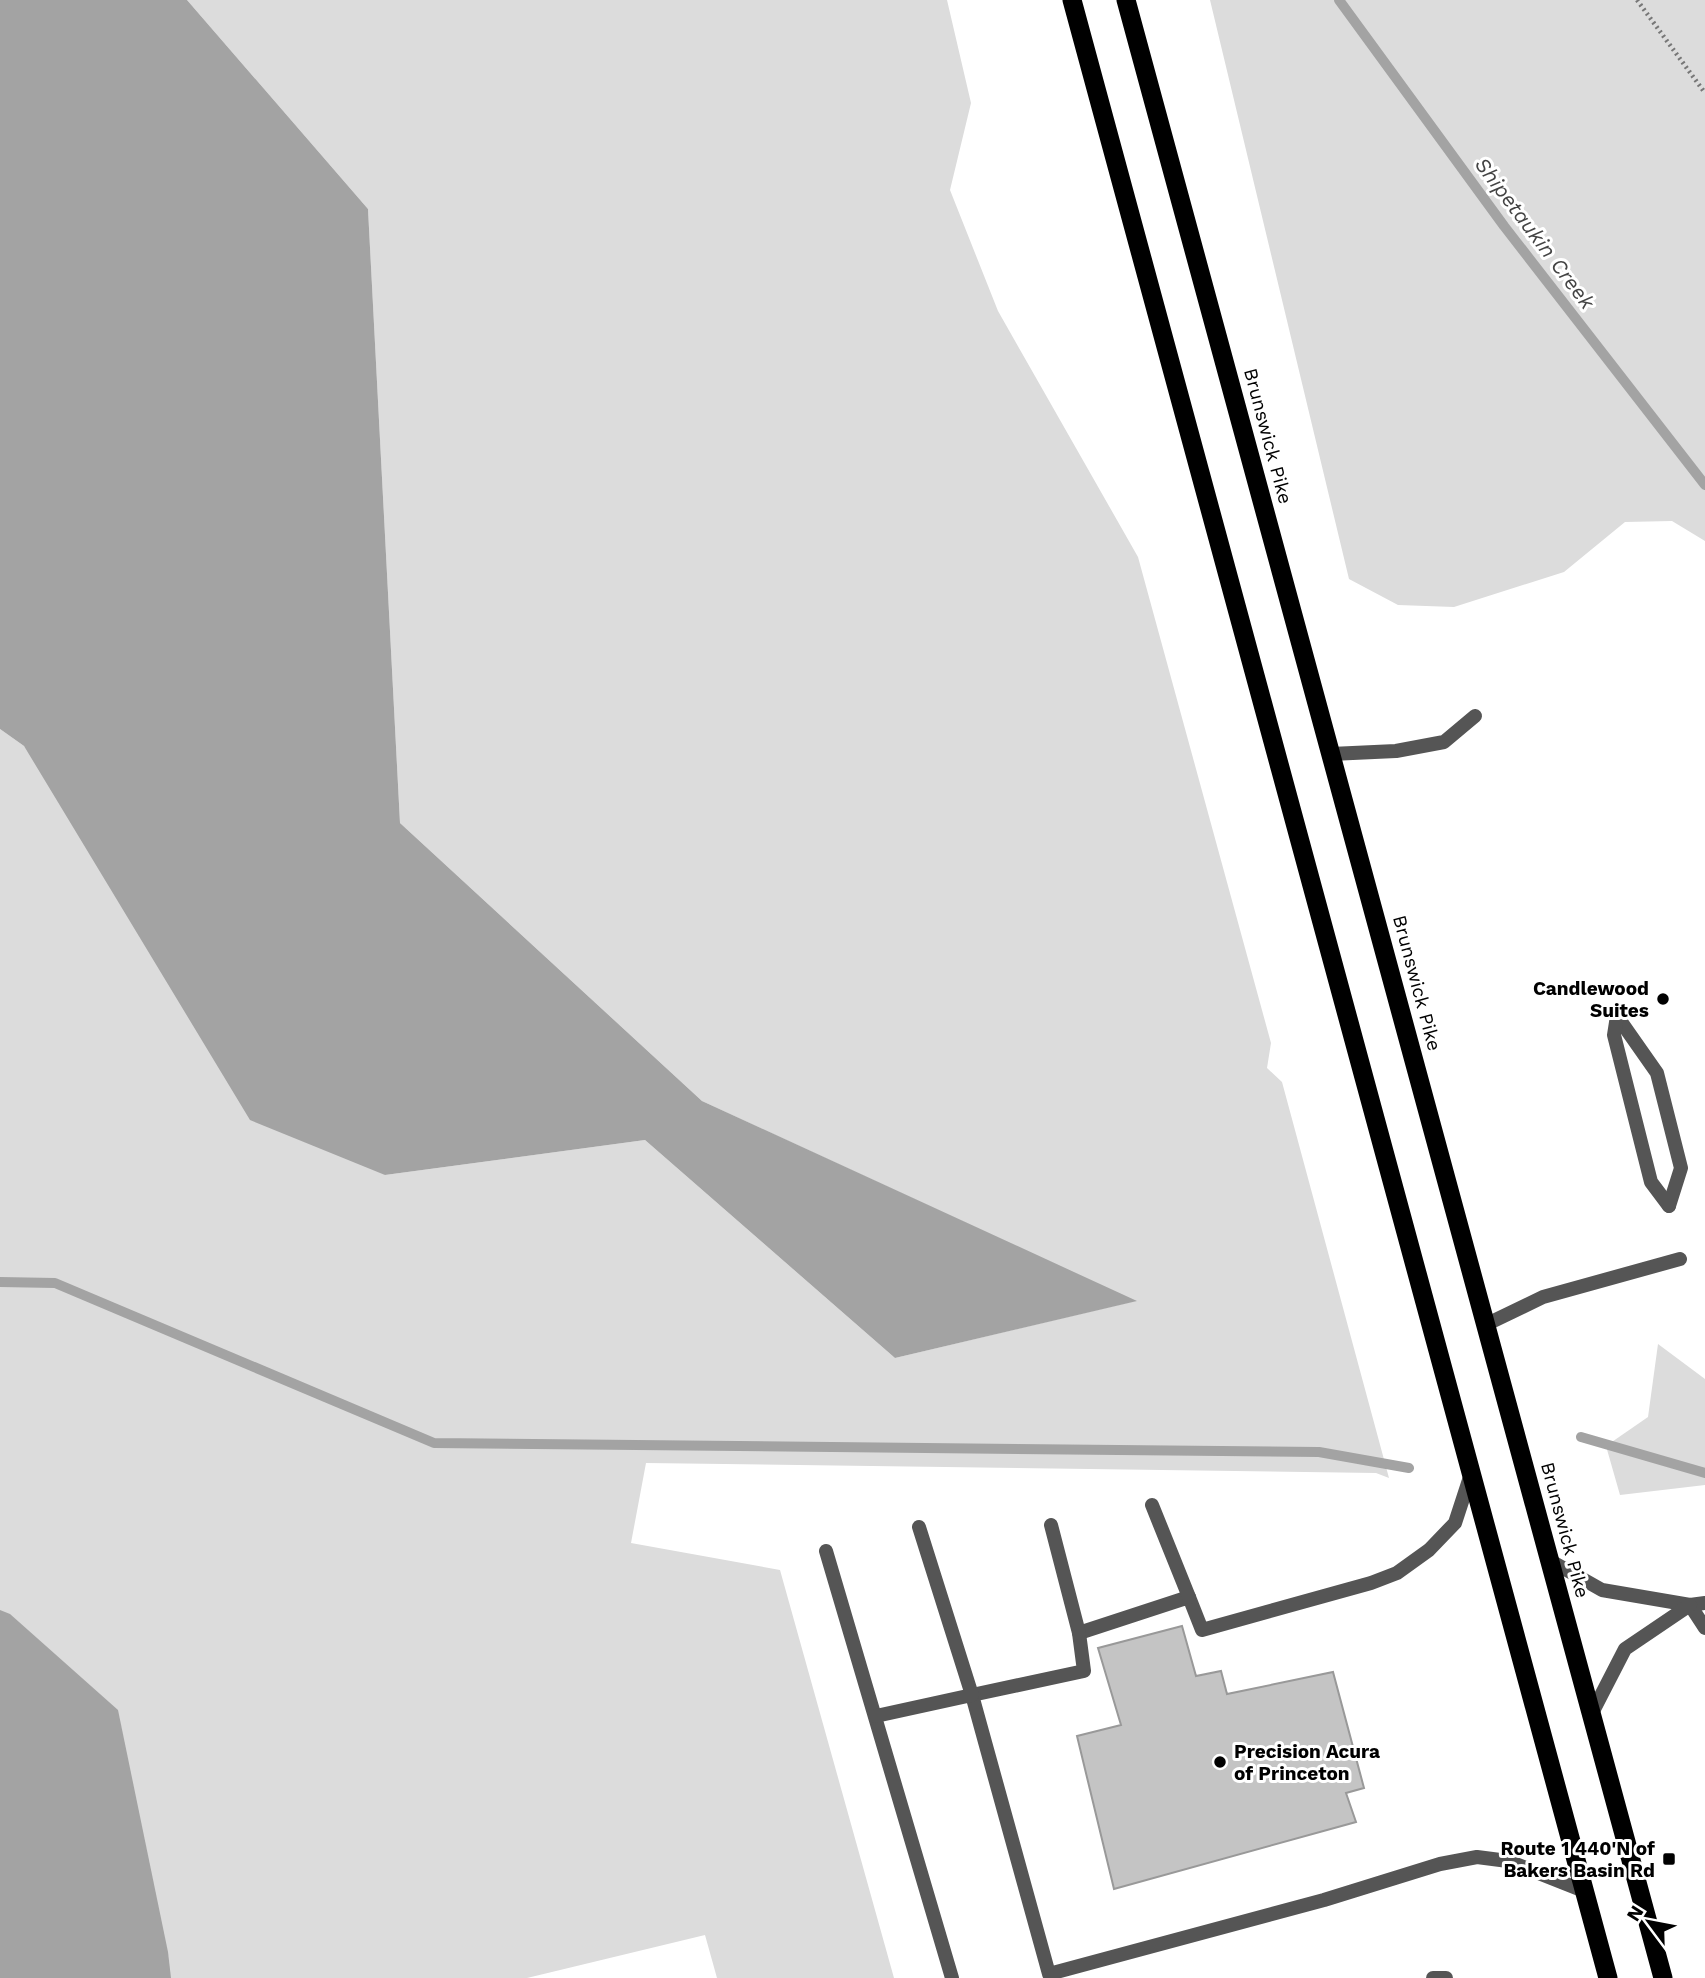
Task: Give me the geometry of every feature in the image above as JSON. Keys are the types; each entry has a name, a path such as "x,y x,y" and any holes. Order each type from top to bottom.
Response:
{"highway":[{"path":"1072,0 1584,1891 1602,1972"},
{"name":"Brunswick Pike","path":"1126,0 1663,1978"}],"lane":[{"path":"1331,754 1396,751 1444,742 1475,716"},
{"path":"1618,1016 1657,1073 1681,1168 1669,1206 1651,1182 1614,1035 1618,1016"},
{"path":"1485,1325 1542,1297 1680,1259"},
{"path":"1152,1505 1202,1630 1387,1578 1429,1550 1455,1522 1471,1474"},
{"path":"876,1716 1084,1671 1079,1633 1051,1525"},
{"path":"919,1528 972,1695 1043,1976 1324,1900 1440,1864 1477,1857 1508,1861 1584,1891"},
{"path":"826,1551 952,1978"},
{"path":"1549,1560 1602,1590 1698,1604"},
{"path":"1079,1633 1189,1597"},
{"path":"1698,1604 1705,1628"},
{"path":"1591,1715 1625,1648 1698,1604"},
{"path":"1433,1978 1446,1978"}],"path":[{"path":"1637,0 1705,93"}],"shaded area":[{"path":"0,0 187,0 368,209 400,823 702,1101 1137,1301 895,1358 645,1140 385,1175 250,1120 24,746 0,729"},
{"path":"187,0 947,0 971,103 950,190 998,311 1138,557 1271,1043 1267,1068 1282,1082 1389,1478 1376,1473 646,1463 631,1543 780,1570 894,1978 717,1978 705,1935 527,1978 0,1978 0,729 24,746 385,1175 645,1140 895,1358 1135,1301 702,1101 400,823 368,209"},
{"path":"1210,0 1705,0 1705,541 1672,521 1625,522 1564,572 1454,607 1398,605 1349,579"},
{"path":"1658,1344 1705,1379 1705,1485 1620,1495 1606,1446 1648,1417"},
{"path":"0,1610 10,1614 118,1710 168,1952 171,1978 0,1978"}],"building":[{"name":"Precision Acura of Princeton","path":"1182,1626 1196,1676 1221,1671 1227,1694 1333,1672 1364,1788 1346,1793 1356,1822 1114,1889 1077,1736 1121,1725 1098,1648"}],"waterway":[{"name":"Shipetaukin Creek","path":"1339,0 1504,226 1705,485"},
{"path":"0,1282 55,1283 434,1443 1319,1452 1409,1468"},
{"path":"1581,1437 1705,1473"}],"place":[{"name":"Candlewood Suites","path":"1663,999"},
{"name":"Precision Acura of Princeton","path":"1220,1762"},
{"name":"Route 1 440'N of Bakers Basin Rd","path":"1669,1859"}]}
